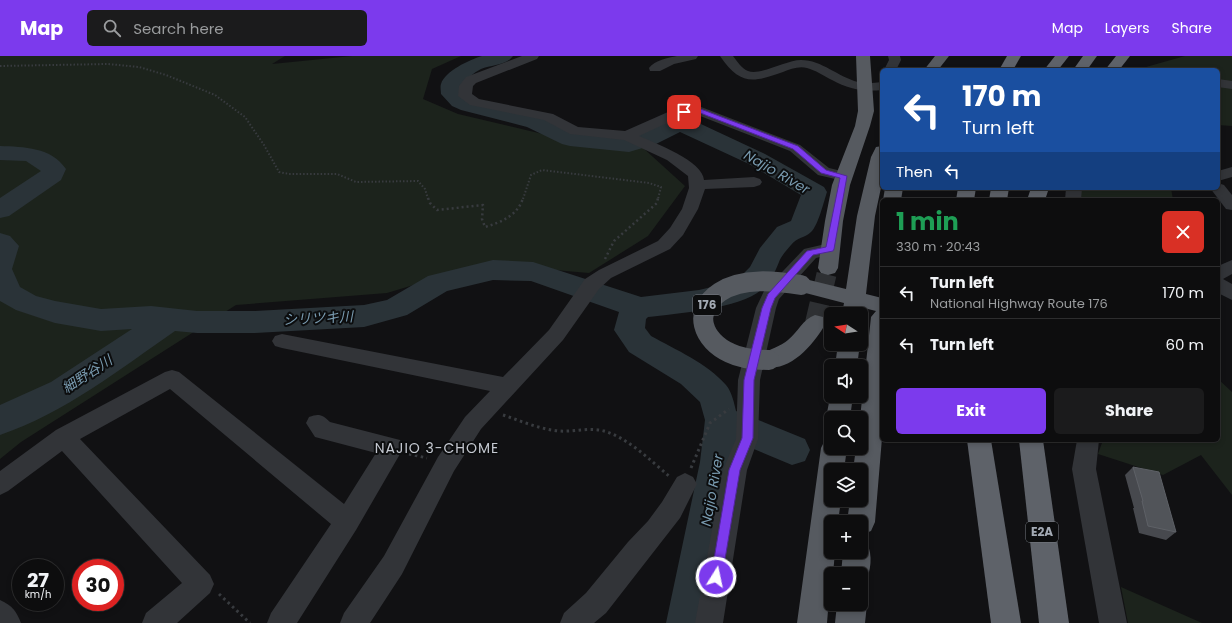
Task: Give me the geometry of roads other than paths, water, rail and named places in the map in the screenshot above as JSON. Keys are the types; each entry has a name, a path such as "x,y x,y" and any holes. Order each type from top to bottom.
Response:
{"highway":[{"path":"829,258 844,176 863,124 866,111 863,56"},
{"path":"1007,68 1014,56"},
{"path":"1053,68 1062,56"},
{"path":"1081,68 1090,56"},
{"path":"1114,68 1123,56"},
{"path":"934,68 949,57"},
{"path":"948,68 949,57"},
{"path":"854,306 866,216 880,155"},
{"name":"176","path":"815,323 810,332 796,347 779,358 769,360 739,358 721,348 713,342 707,334 703,323 704,310 713,298 719,293 740,285 772,282 801,285 854,306 880,305"},
{"path":"862,515 880,337"},
{"path":"979,442 1006,623"},
{"path":"990,442 1006,623"},
{"name":"E2A","path":"1031,442 1054,623"},
{"path":"812,623 826,507"},
{"path":"850,623 851,611"}],"street":[{"path":"354,623 393,565 446,464 473,423 556,335 592,284 605,274 664,245 676,231 690,209 697,185 696,175 684,164 669,155 627,136 575,131 548,117 475,102 465,96 464,92 466,86 471,80 533,56"},
{"path":"655,68 665,61 685,59 692,56"},
{"path":"726,56 742,73 749,76 756,76 797,64 808,64 843,82 865,88 880,86"},
{"path":"891,68 894,56"},
{"path":"1220,83 1232,85"},
{"path":"627,136 673,115 696,109 795,148 824,172 844,176"},
{"path":"1220,175 1232,172"},
{"path":"697,185 754,182"},
{"path":"1220,190 1232,205"},
{"path":"709,623 735,470 748,438 749,380 766,308 771,296 810,253 829,258"},
{"path":"1220,273 1232,266"},
{"path":"1220,285 1232,293"},
{"path":"282,341 507,386"},
{"path":"0,484 64,438 172,378 347,522"},
{"path":"281,623 347,522 392,447 323,430 316,423"},
{"path":"64,438 201,584 156,623"},
{"path":"1088,442 1084,470 1112,623"},
{"path":"574,623 596,604 636,551 657,529 671,510 685,484"},
{"path":"0,614 7,623"}],"waterway":[{"name":"Najio River","path":"503,56 474,65 463,72 451,84 451,94 460,101 469,105 535,122 570,139 629,145 648,139 680,123 757,159 815,192 802,226 786,233 765,262 763,270 750,284 731,293 699,300 640,308"},
{"name":"シリツキ川","path":"0,153 35,156 54,169 52,175 0,210"},
{"name":"シリツキ川","path":"0,242 5,246 0,266"},
{"name":"シリツキ川","path":"170,319 197,322 255,322 364,316 396,308 438,283 493,270 533,272 640,308"},
{"name":"シリツキ川","path":"0,272 8,293 26,303 55,312 101,320 151,317 170,319"},
{"name":"Najio River","path":"640,308 632,315 629,330 640,344 692,375 715,395 722,420"},
{"name":"細野谷川","path":"0,421 63,391 170,319"},
{"name":"Najio River","path":"687,623 718,462 722,420"},
{"path":"722,420 792,450"}],"tunnel":[{"path":"815,323 828,268"}],"district":[{"name":"NAJIO 3-CHOME","path":"437,448"}]}
